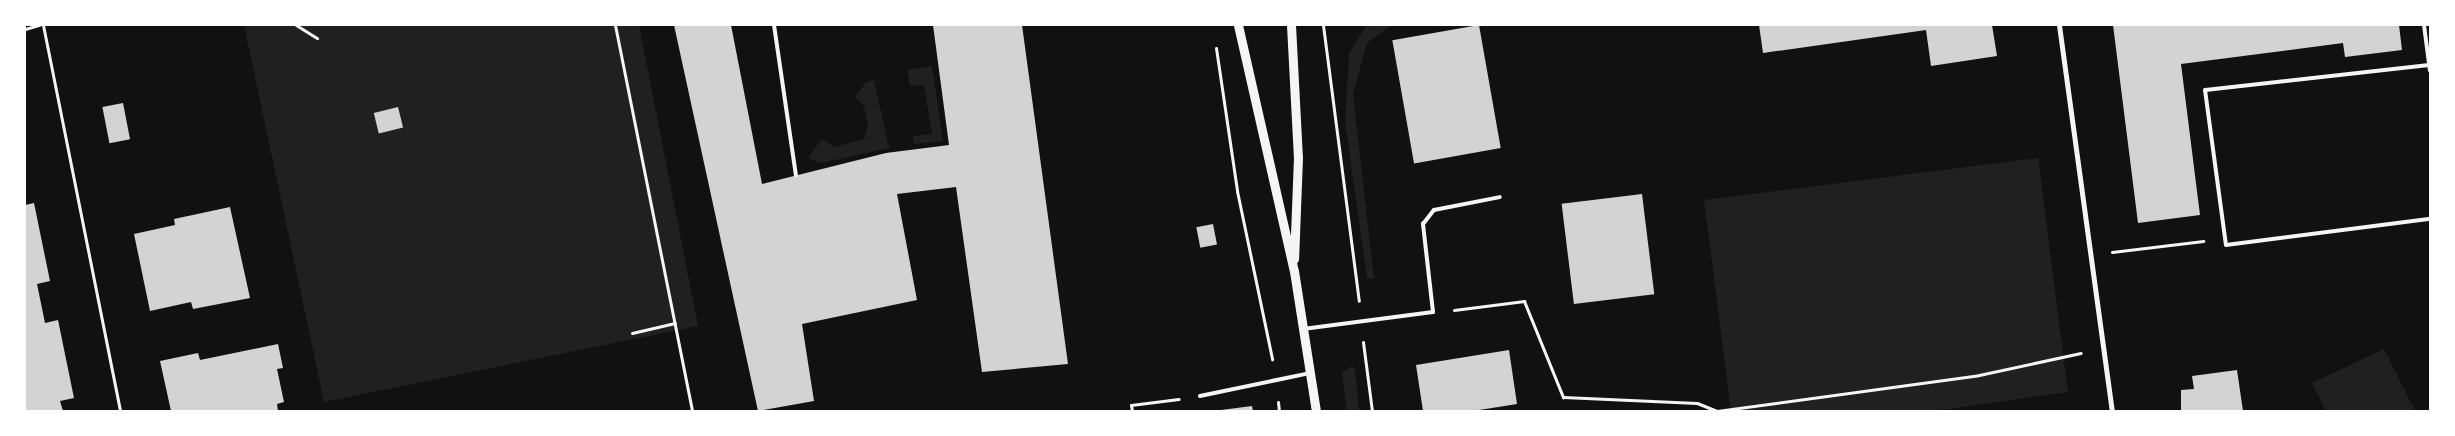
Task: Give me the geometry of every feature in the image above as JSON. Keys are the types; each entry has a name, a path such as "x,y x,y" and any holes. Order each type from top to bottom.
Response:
{"street":[{"path":"1238,25 1294,271 1316,411"},
{"path":"1291,25 1298,157 1294,271"},
{"path":"2059,25 2092,254 2112,411"}],"lane":[{"path":"774,25 796,175"},
{"path":"2424,25 2430,71"},
{"path":"2429,65 2205,90 2226,245 2430,218"},
{"path":"1303,329 1433,312 1423,224 1434,210 1500,197"},
{"path":"1200,396 1310,373"}],"path":[{"path":"25,29 39,25"},
{"path":"43,25 120,411"},
{"path":"296,25 317,38"},
{"path":"615,25 692,411"},
{"path":"1323,25 1372,411"},
{"path":"1216,44 1237,191 1275,380 1279,411"},
{"path":"2092,254 2226,238"},
{"path":"1433,312 1524,301 1563,397 1697,403 1717,411 1979,375 2103,348"},
{"path":"632,333 675,323"},
{"path":"1132,411 1131,405 1200,396"}],"shaded area":[{"path":"244,25 639,25 698,326 324,402"},
{"path":"1367,25 1392,25 1367,43 1353,94 1374,279 1367,278 1345,121 1349,53"},
{"path":"932,66 943,141 914,144 913,136 932,134 924,85 910,86 907,70"},
{"path":"874,80 889,148 821,163 808,158 822,139 834,147 864,139 868,125 864,106 855,97 866,82"},
{"path":"2038,158 2068,392 1934,411 1731,411 1704,200"},
{"path":"2384,349 2415,411 2326,411 2312,383"},
{"path":"1352,366 1355,369 1359,411 1347,411 1342,372"}],"building":[{"path":"674,25 731,25 762,184 886,153 949,145 933,25 1022,25 1068,364 982,372 956,187 897,194 917,300 802,324 814,401 758,411"},
{"path":"1479,25 1501,148 1414,163 1392,40"},
{"path":"1759,25 1992,25 1997,56 1931,66 1926,30 1763,53"},
{"path":"2113,25 2399,25 2402,50 2345,57 2343,43 2181,64 2200,215 2138,223"},
{"path":"123,103 130,139 109,143 102,107"},
{"path":"398,107 403,127 379,133 374,113"},
{"path":"1642,194 1654,294 1574,304 1562,204"},
{"path":"34,203 50,281 37,284 45,323 58,320 74,398 60,401 63,411 25,411 25,205"},
{"path":"230,207 250,298 193,309 191,302 150,311 134,234 175,225 174,219"},
{"path":"1213,224 1217,245 1200,248 1196,227"},
{"path":"278,344 283,368 277,369 284,402 277,404 278,411 171,411 160,361 198,353 200,360"},
{"path":"1509,350 1517,404 1473,411 1423,411 1416,365"},
{"path":"2237,370 2243,411 2181,411 2181,390 2194,389 2192,376"},
{"path":"1252,406 1253,411 1221,411 1221,410"}]}
